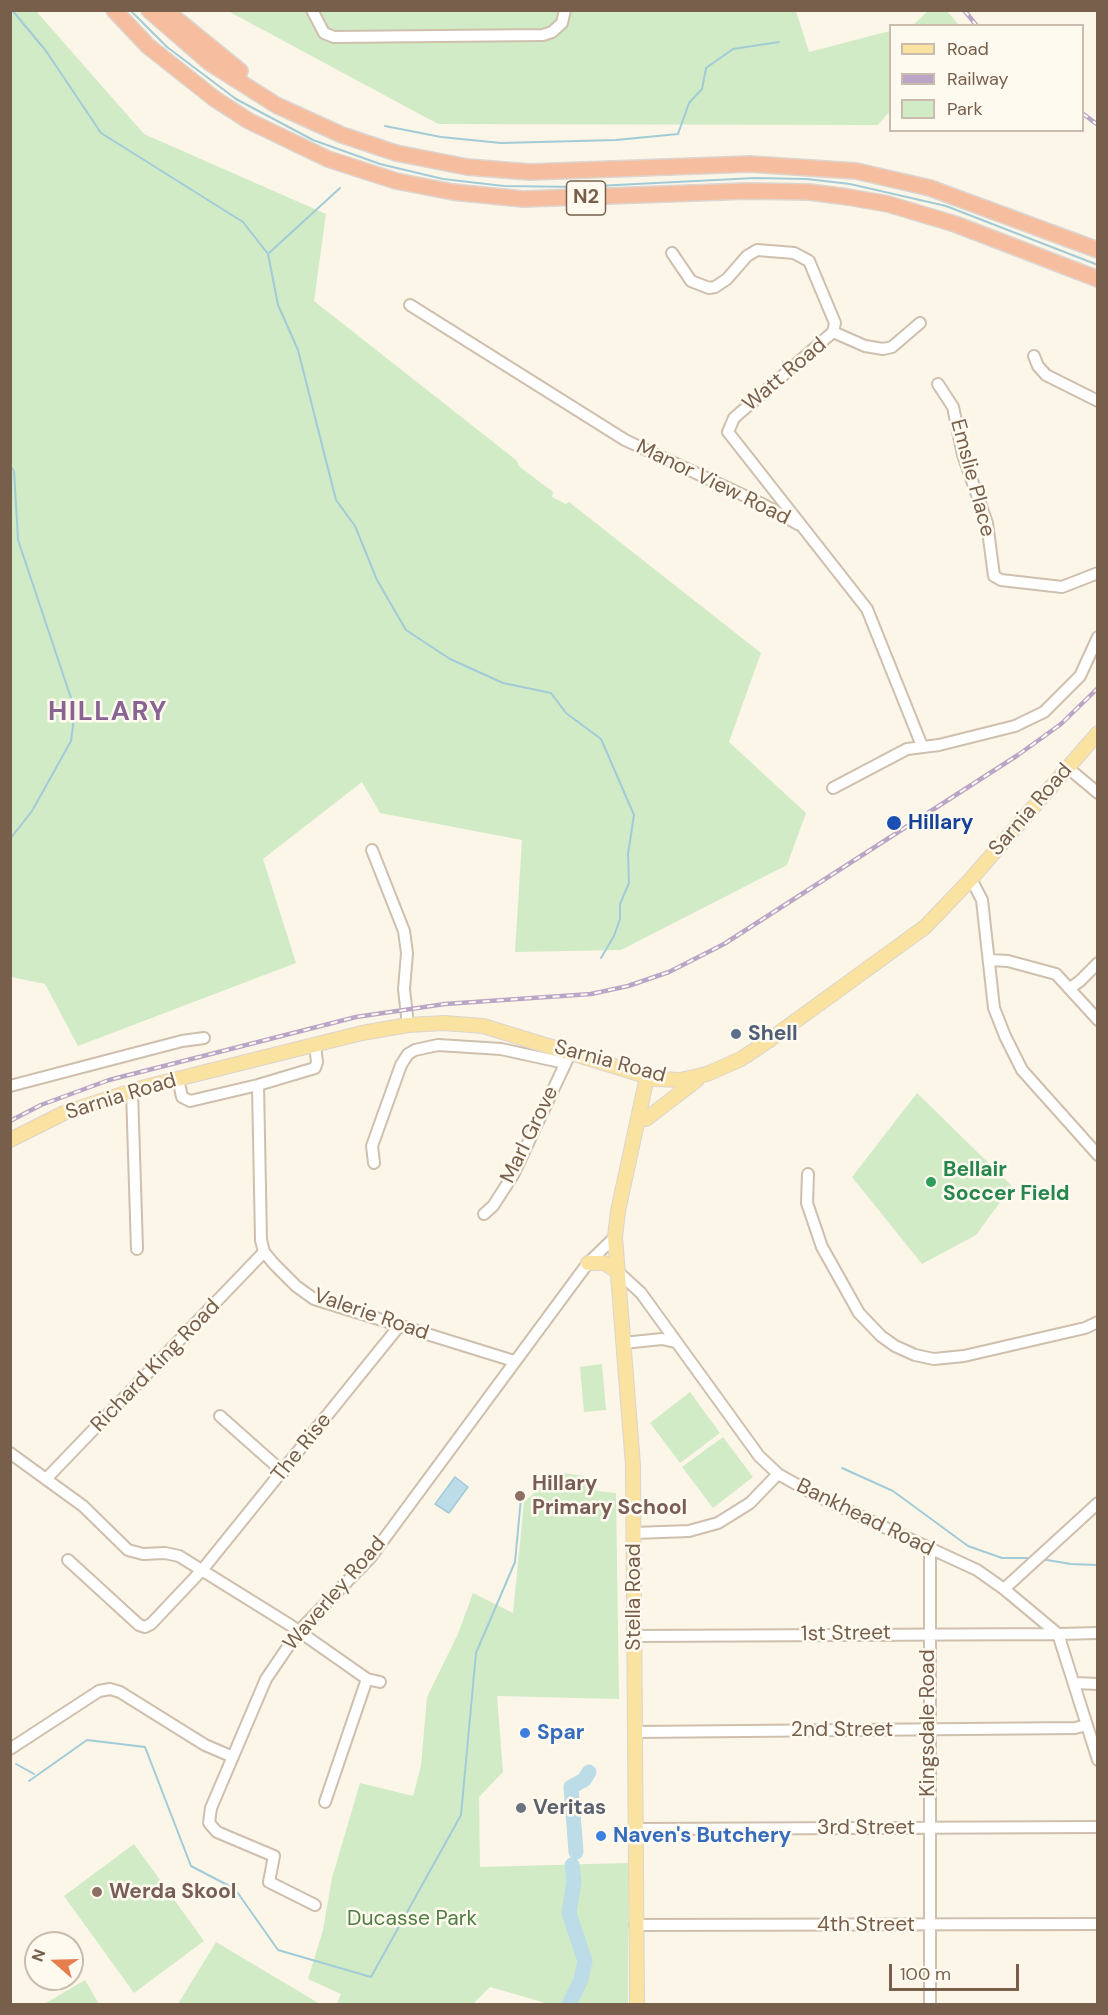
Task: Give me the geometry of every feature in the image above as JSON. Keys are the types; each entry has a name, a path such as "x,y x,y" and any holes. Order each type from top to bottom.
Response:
{"highway":[{"path":"103,10 148,46"},
{"name":"N2","path":"114,10 148,46 215,99 249,121 328,159 396,181 453,192 523,199 749,191 809,192 848,197 888,204 955,224 1098,279"},
{"name":"N2","path":"149,10 200,55 276,105 342,135 424,160 496,171 557,172 750,164 855,171 939,190 1098,250"},
{"path":"165,10 233,67 342,135"}],"main road":[{"name":"Sarnia Road","path":"10,1140 64,1113 132,1091 315,1045 408,1025 444,1023 483,1026 568,1058 652,1078 680,1080 707,1074 741,1059 759,1047 925,927 971,879 1098,733"},
{"path":"646,1119 669,1099 707,1074"},
{"name":"Stella Road","path":"630,1156 646,1119 652,1078"},
{"name":"Stella Road","path":"637,2004 633,1465 615,1237 630,1156 652,1078"},
{"path":"588,1263 604,1263 617,1270"}],"street":[{"path":"312,10 324,33 334,37 543,35 552,32 562,23 565,10"},
{"name":"Watt Road","path":"672,253 691,282 708,288 715,287 728,279 747,256 757,250 788,252 809,261 835,323 833,332 734,417 728,432 804,527"},
{"name":"Manor View Road","path":"410,304 625,440 760,503 804,527 872,618 922,746"},
{"path":"833,332 865,346 883,350 892,347 920,323"},
{"path":"1034,356 1038,366 1046,375 1098,401"},
{"name":"Emslie Place","path":"938,384 953,407 963,455 987,522 994,576 1001,579 1062,587 1098,573"},
{"path":"833,788 880,761 922,746 939,745 1015,726 1044,712 1080,675 1098,636"},
{"path":"1068,768 1098,793"},
{"path":"372,850 404,932 407,953 404,989 408,1025"},
{"path":"971,879 981,895 994,1008 1014,1056 1022,1070 1098,1155"},
{"path":"990,960 1008,960 1046,970 1062,978 1081,1005 1098,1020"},
{"path":"1070,988 1098,963"},
{"path":"10,1086 182,1041 204,1038"},
{"path":"178,1079 182,1097 190,1101 258,1085 315,1068 317,1062 315,1045"},
{"path":"374,1163 372,1146 397,1075 404,1060 415,1050 438,1045 501,1049 568,1058"},
{"name":"Marl Grove","path":"484,1214 498,1200 513,1175 568,1058"},
{"path":"258,1085 264,1252"},
{"path":"132,1091 135,1105 137,1249"},
{"path":"808,1174 807,1203 822,1247 860,1313 881,1336 895,1346 915,1355 934,1359 964,1356 1085,1328 1098,1322"},
{"name":"Waverley Road","path":"315,1905 269,1882 274,1856 210,1827 211,1808 266,1679 298,1632 364,1565 588,1263 615,1237"},
{"name":"Valerie Road","path":"264,1252 296,1286 314,1299 514,1361"},
{"name":"Richard King Road","path":"46,1479 264,1252"},
{"name":"Bankhead Road","path":"617,1270 641,1293 759,1456 778,1474 810,1493 976,1570 1004,1588 1058,1634"},
{"name":"The Rise","path":"68,1560 139,1625 145,1627 203,1569 400,1325"},
{"path":"623,1343 662,1339 675,1342"},
{"path":"220,1416 283,1472"},
{"path":"10,1453 83,1506 128,1550 143,1554 172,1554 203,1569 367,1680 380,1682"},
{"path":"634,1533 689,1531 718,1523 750,1503 778,1474"},
{"path":"1004,1588 1098,1503"},
{"name":"Kingsdale Road","path":"930,1550 928,1730 930,2004"},
{"path":"1098,1633 1058,1634 1098,1760"},
{"name":"1st Street","path":"634,1636 1058,1634"},
{"path":"325,1802 367,1680"},
{"path":"1075,1683 1098,1684"},
{"path":"10,1749 99,1690 110,1689 120,1692 205,1745 233,1757"},
{"name":"2nd Street","path":"634,1732 1075,1728 1087,1725"},
{"name":"3rd Street","path":"635,1829 1098,1827"},
{"name":"4th Street","path":"635,1925 1098,1924"}],"green space":[{"path":"10,11 36,11 144,134 326,214 314,301 516,460 520,467 553,492 552,497 566,504 569,502 761,653 729,742 806,813 787,865 621,950 515,952 522,840 380,813 362,782 263,859 296,963 78,1046 45,984 11,977"},
{"path":"228,11 796,11 809,52 889,31 889,112 878,125 438,124"},
{"path":"928,11 947,11 958,24 914,24"},
{"name":"Bellair Soccer Field","path":"917,1093 1012,1186 976,1235 922,1264 852,1177"},
{"path":"602,1364 606,1410 584,1412 580,1367"},
{"path":"690,1392 720,1433 680,1463 650,1423"},
{"path":"723,1437 753,1477 713,1508 682,1467"},
{"name":"Ducasse Park","path":"563,1473 583,1476 597,1491 616,1493 619,1699 497,1696 503,1772 479,1797 480,1867 628,1863 628,2004 549,2004 490,1987 473,2004 337,2004 341,1994 308,1979 323,1930 332,1878 360,1783 413,1796 421,1766 427,1697 458,1634 473,1593 513,1613 524,1502 551,1478"},
{"path":"134,1844 204,1941 134,1993 64,1896"},
{"path":"216,1942 320,2004 178,2004"},
{"path":"84,1981 99,2004 44,2004 66,1991 84,1991"}],"water":[{"path":"455,1477 468,1487 449,1513 435,1504"}],"waterway":[{"path":"12,10 46,51 101,133 243,222 268,254 278,305 298,350 336,500 355,526 377,580 406,630 450,659 503,683 551,693 566,713 601,739 634,815 628,854 629,883 620,904 620,919 614,936 601,958"},
{"path":"130,10 167,47 236,99 313,140 380,164 443,179 504,186 577,187 755,178 807,179 850,184 946,206 1098,265"},
{"path":"385,126 441,137 501,143 616,140 678,134 689,103 702,89 706,68 733,49 779,42"},
{"path":"269,253 340,188"},
{"path":"10,466 14,471 18,540 75,710 71,741 32,811 10,839"},
{"path":"842,1468 893,1491 968,1546 1002,1558 1032,1558"},
{"path":"29,1781 87,1740 145,1747 191,1866 235,1889 278,1950 371,1977 461,1815 476,1653 515,1562 521,1498"},
{"path":"1041,1559 1071,1564 1098,1565"},
{"path":"16,1764 34,1774"},
{"path":"576,1852 571,1787 584,1780 589,1772"},
{"path":"569,2004 581,1980 585,1961 569,1913 574,1881 572,1865"}],"railway":[{"path":"964,10 975,24"},
{"path":"1084,114 1098,125"},
{"path":"10,1121 41,1105 109,1080 356,1017 445,1004 591,994 628,986 669,972 724,944 1018,755 1061,724 1098,688"}],"place":[{"name":"Hillary","path":"894,823"},
{"name":"Shell","path":"736,1034"},
{"name":"Bellair Soccer Field","path":"931,1182"},
{"name":"Hillary Primary School","path":"520,1496"},
{"name":"Spar","path":"525,1733"},
{"name":"Veritas","path":"521,1808"},
{"name":"Naven's Butchery","path":"601,1836"},
{"name":"Werda Skool","path":"97,1892"}],"district":[{"name":"HILLARY","path":"108,713"}]}
